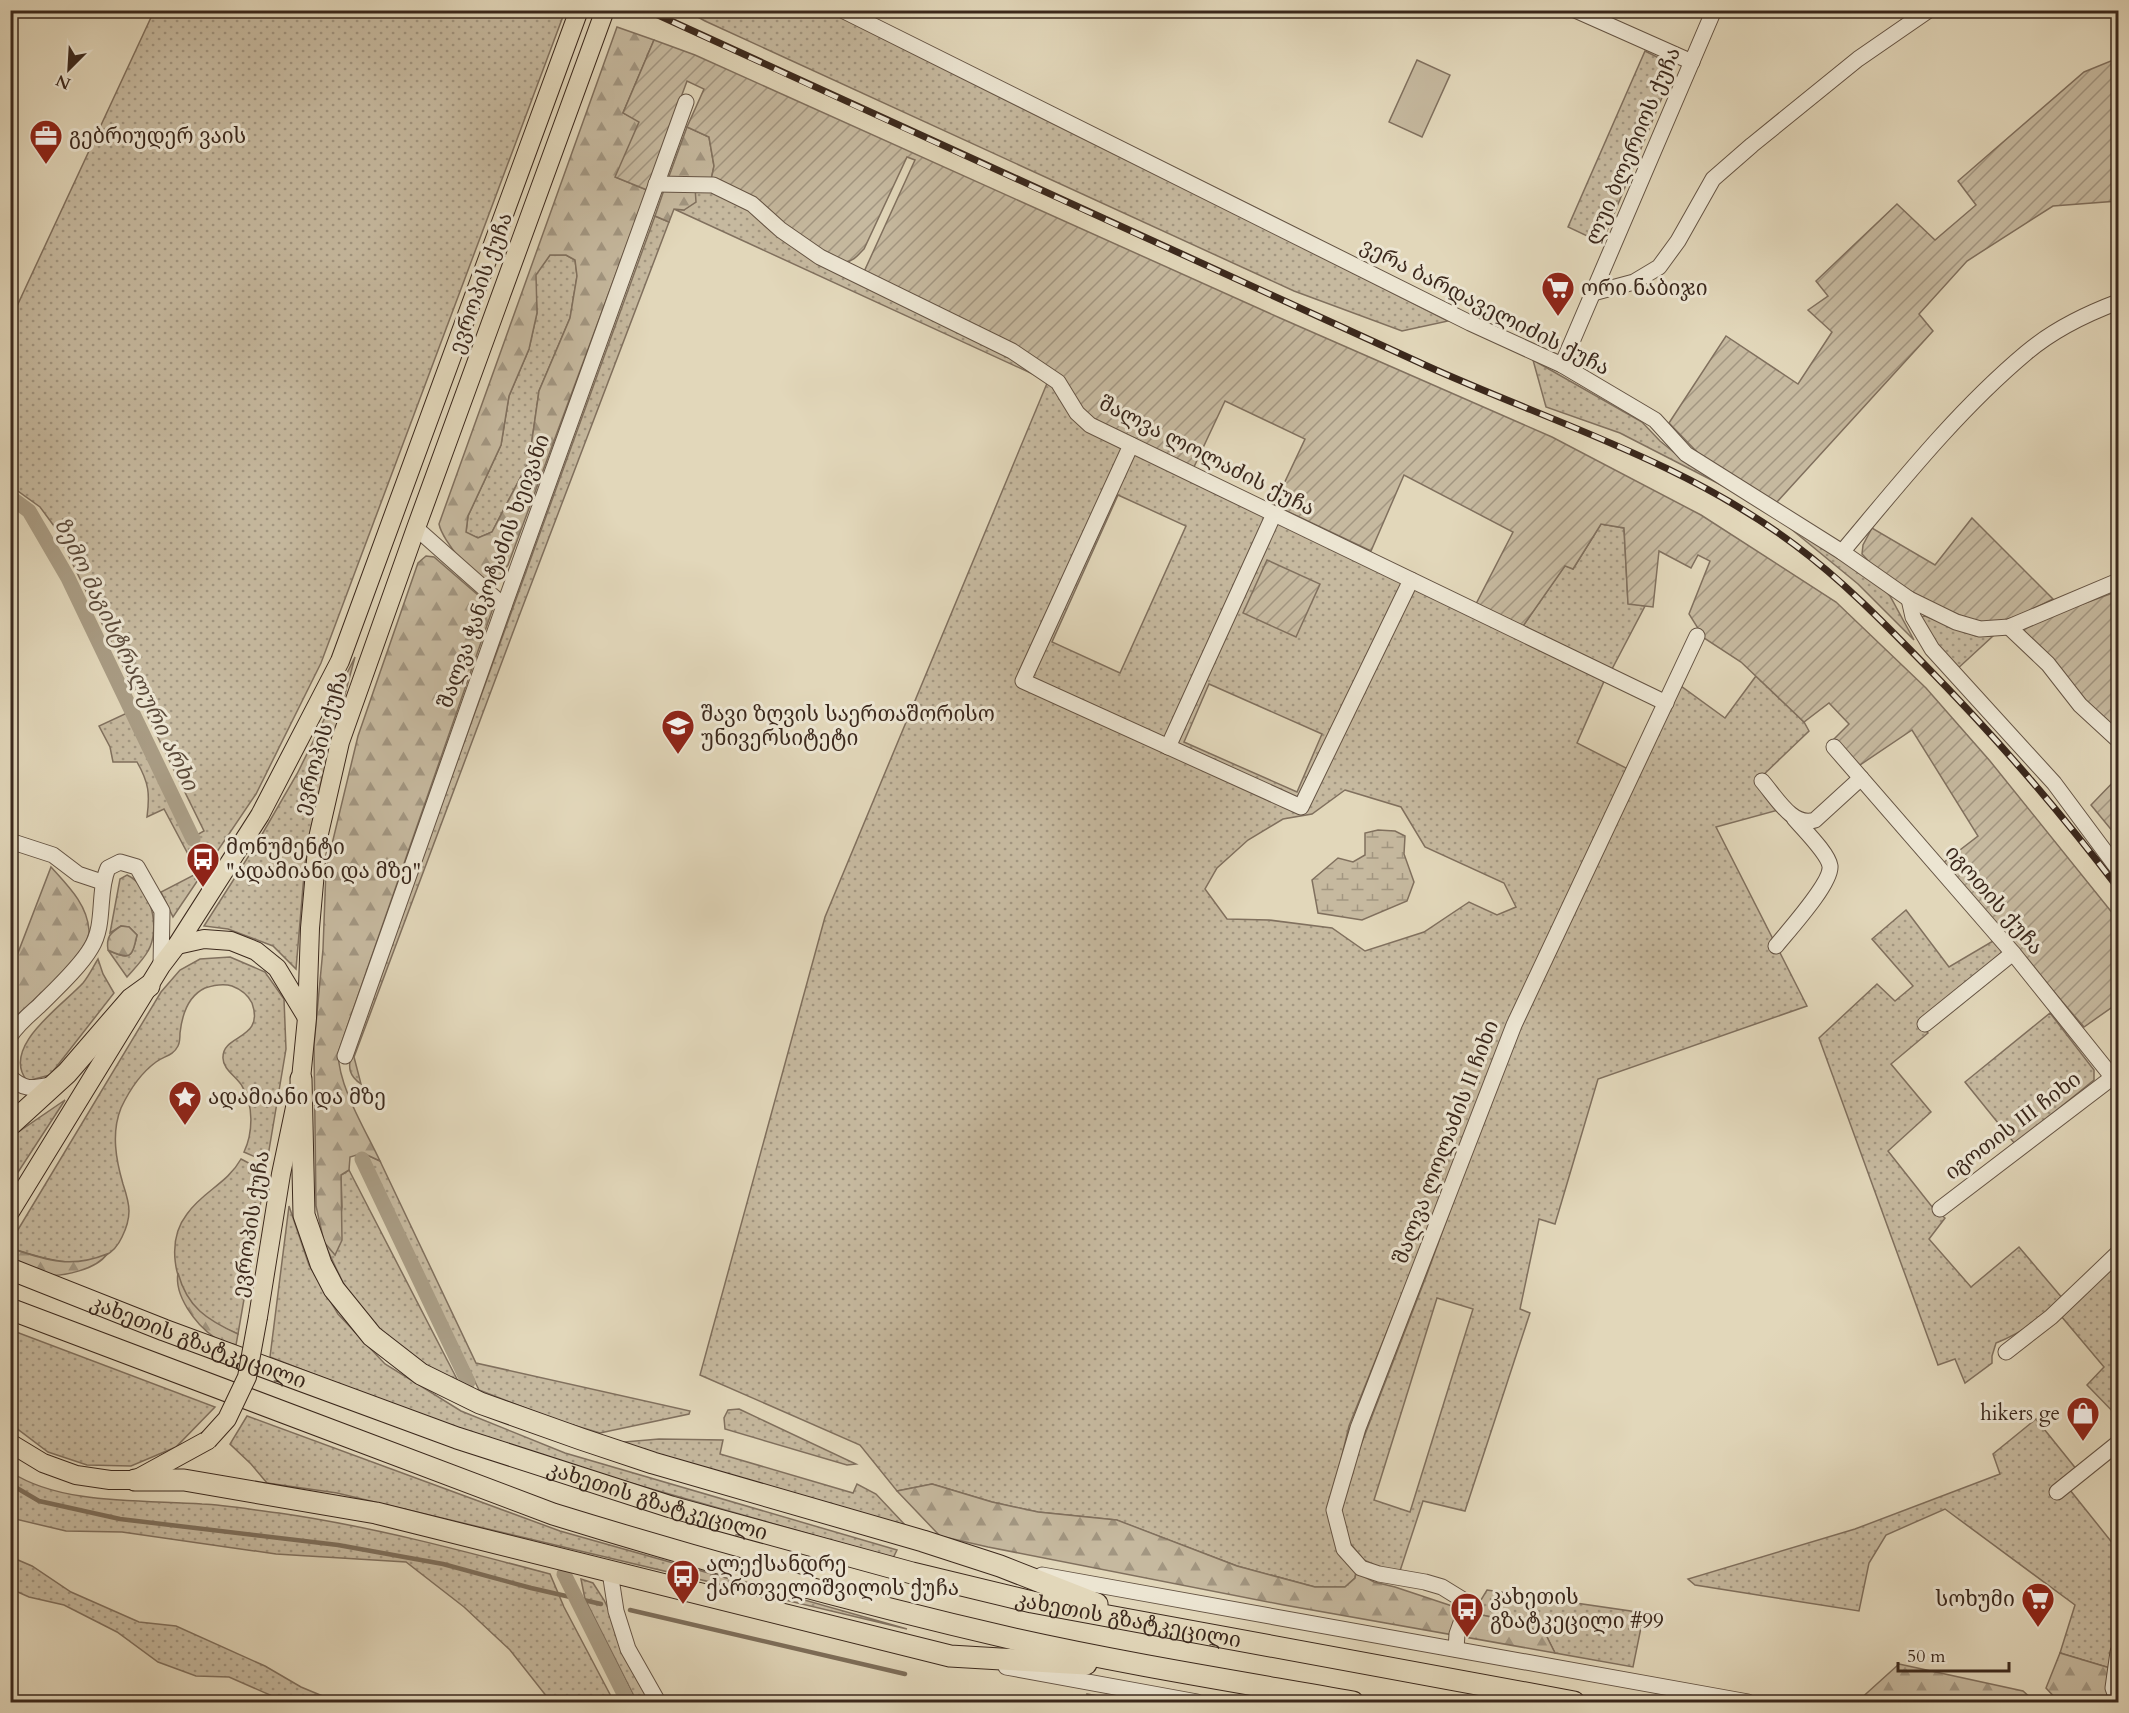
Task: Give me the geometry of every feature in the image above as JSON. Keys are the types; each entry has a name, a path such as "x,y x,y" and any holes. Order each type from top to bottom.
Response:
{"highway":[{"path":"10,1125 67,1073 131,999 149,986"},
{"path":"301,1079 304,1215 321,1264 334,1289 372,1336 422,1374 480,1403 643,1459 861,1522 1000,1566 1151,1625"},
{"name":"კახეთის გზატკეცილი","path":"10,1269 164,1330 457,1438 671,1507 912,1573 1032,1602 1574,1702"},
{"name":"კახეთის გზატკეცილი","path":"10,1310 564,1517 740,1569 1016,1639 1353,1702"},
{"path":"135,1480 184,1480 376,1513 951,1656 1169,1669"},
{"path":"912,1573 1000,1566"}],"main road":[{"name":"ევროპის ქუჩა","path":"10,1212 161,966 177,945 260,815 340,661 579,10"},
{"name":"ევროპის ქუჩა","path":"135,1480 207,1440 227,1419 247,1377 281,1174 301,1079 318,838 340,742 605,10"},
{"path":"177,945 204,939 231,941 256,951 277,968 307,1018"},
{"path":"10,1443 43,1463 76,1474 110,1480 135,1480"}],"street":[{"name":"ვერა ბარდაველიძის ქუჩა","path":"843,10 1470,323 1562,365 1655,420 1686,454 1842,552 1909,599 1956,622 1980,629 2009,627 2118,581"},
{"path":"1575,10 1692,62"},
{"name":"ლუი ბლერიოს ქუჩა","path":"1562,365 1714,10"},
{"path":"1593,293 1634,282 1659,267 1678,241 1713,179 1858,59 1929,10"},
{"name":"შალვა ჭანკოტაძის ხეივანი","path":"345,1056 686,102"},
{"name":"შალვა ლოლაძის ქუჩა","path":"656,184 713,185 752,204 781,230 820,257 1012,351 1058,382 1077,413 1090,425 1666,703"},
{"path":"1842,552 1940,435 2027,352 2087,314 2118,302"},
{"path":"1131,445 1023,681 1302,807 1411,580"},
{"path":"1168,747 1274,514"},
{"path":"416,528 504,606"},
{"path":"1909,599 1913,617 1932,649 2054,783 2118,868"},
{"path":"2009,627 2048,664 2080,705 2118,740"},
{"name":"შალვა ლოლაძის II ჩიხი","path":"1456,1649 1457,1634 1468,1603 1442,1587 1361,1568 1344,1549 1334,1510 1358,1428 1514,1025 1697,636"},
{"name":"იგოთის ქუჩა","path":"1834,747 2013,953 2116,1080"},
{"path":"1794,818 1807,823 1815,820 1861,778"},
{"path":"1762,782 1827,858 1830,868 1826,883 1776,946"},
{"path":"10,841 53,855 78,874 102,882"},
{"path":"10,1036 15,1028 55,990 92,947 101,918 102,882 108,868 120,862 137,867 162,911 161,966"},
{"path":"1925,1024 2013,953"},
{"path":"10,1077 29,1089 54,1084"},
{"name":"იგოთის III ჩიხი","path":"1940,1209 2116,1080"},
{"path":"2006,1352 2051,1317 2118,1253"},
{"path":"2057,1492 2118,1443"},
{"name":"კახეთის გზატკეცილი","path":"1000,1566 1110,1588 1748,1702"},
{"path":"610,1572 616,1611 628,1649 658,1702"},
{"path":"2118,1652 2113,1688 2118,1702"},
{"path":"951,1656 1197,1702"}],"green space":[{"path":"154,11 565,11 321,663 256,794 173,917 161,892 198,873 164,809 147,817 148,789 137,762 113,762 110,747 99,726 127,713 188,840 204,831 54,526 40,507 11,486 11,319"},
{"path":"687,11 826,11 876,31 1448,321 1402,331 1294,291"},
{"path":"617,27 654,40 623,113 640,121 616,177 647,190 508,565 502,574 494,579 487,579 469,568 446,540 439,524","holes":["550,255 566,255 575,260 577,276 570,318 539,391 529,461 492,532 478,538 466,532 468,516 501,445 509,396 529,349 537,313 536,275"]},
{"path":"654,40 695,55 1280,318 1552,437 1701,515 1836,602 1926,688 1990,761 2118,920 2118,1003 2084,1027 1943,863 1978,836 1912,730 1857,767 1833,740 1849,724 1829,703 1804,722 1741,662 1704,638 1689,614 1710,561 1698,555 1691,568 1659,551 1653,607 1628,604 1624,528 1601,524 1573,569 1565,566 1523,626 1476,604 1513,532 1404,475 1371,551 1274,505 1305,439 1225,401 1193,469 1092,422 1064,382 863,274 915,160 907,157 864,249 848,262 835,259 819,251 711,180 714,166 709,137 687,127 704,89 687,81 647,190 615,177 639,122 623,113"},
{"path":"1645,51 1675,66 1602,243 1568,227"},
{"path":"2118,58 2118,201 2053,206 1967,261 1919,314 1933,331 1776,503 1699,454 1669,423 1726,336 1798,384 1832,332 1808,310 1828,296 1816,281 1897,204 1935,240 1976,205 1958,181 2084,72"},
{"path":"1417,60 1450,75 1422,137 1389,122"},
{"path":"687,127 709,137 714,166 711,180 668,179"},
{"path":"665,187 695,187 696,202 684,210 674,209 669,222 655,216"},
{"path":"695,187 719,192 1052,382 1128,446 1020,682 1304,811 1412,586 1605,679 1577,743 1630,770 1524,990 1349,1426 1329,1510 1356,1572 1355,1578 1345,1587 1315,1587 1237,1566 1116,1520 1038,1512 992,1502 932,1484 897,1491 860,1445 700,1375 825,917 1048,381 674,209 684,210","holes":["1345,790 1401,807 1425,847 1504,883 1516,907 1497,915 1469,902 1424,932 1365,951 1332,928 1269,920 1227,919 1205,889 1217,868 1248,840 1283,819 1312,814"]},
{"path":"655,216 669,222 354,1057 361,1084 350,1071 351,1054"},
{"path":"550,255 566,255 575,260 577,276 570,318 539,391 529,461 492,532 478,538 466,533 468,516 501,445 509,396 529,349 537,313 535,275"},
{"path":"1533,360 1642,422 1681,458 1735,492 1620,433 1546,407"},
{"path":"1132,452 1270,517 1167,739 1029,678","holes":["1118,495 1186,526 1120,673 1052,642"]},
{"path":"1276,518 1406,582 1299,800 1174,744","holes":["1209,684 1322,734 1297,792 1184,742"]},
{"path":"1972,518 2053,599 2004,620 1987,622 1976,620 1948,610 1901,585 1878,571 1862,554 1863,545 1872,528 1935,565"},
{"path":"1601,524 1624,528 1628,603 1645,606 1612,669 1523,626 1565,565 1573,569"},
{"path":"1785,524 1874,578 1890,596 1914,640 1858,584"},
{"path":"426,556 434,557 493,608 338,1053 339,1066 348,1094 380,1161 363,1153 350,1157 349,1170 341,1175 342,1240 335,1255 324,1242 316,1206 314,1045 323,949 326,869 358,736 418,563"},
{"path":"1267,560 1320,584 1296,637 1243,613"},
{"path":"2118,591 2118,730 2083,701 2023,631 2026,625"},
{"path":"1925,616 1976,636 1993,636 1955,671 1934,648 1921,617"},
{"path":"355,657 321,783 305,863 296,969 273,946 228,929 204,926 257,843 297,774"},
{"path":"1756,676 1804,722 1809,731 1757,781 1782,809 1716,827 1807,1006 1598,1079 1555,1224 1539,1219 1520,1309 1530,1313 1465,1511 1423,1501 1400,1571 1379,1567 1364,1560 1349,1542 1341,1508 1357,1455 1427,1274 1516,1029 1678,684 1725,718","holes":["1437,1298 1473,1309 1410,1512 1374,1500"]},
{"path":"2118,777 2118,838 2091,805"},
{"path":"1378,830 1395,831 1405,836 1404,854 1414,882 1407,901 1362,920 1318,913 1312,880 1338,858 1353,862 1365,855 1365,833"},
{"path":"51,867 70,888 85,912 89,930 87,939 57,978 11,1021 11,971"},
{"path":"127,875 142,888 148,898 154,931 148,951 127,977 108,950 121,955 129,955 137,935 129,927 121,926 110,933 120,879"},
{"path":"1906,910 1949,967 1993,941 2002,952 1921,1025 1928,1033 1891,1064 1931,1112 1888,1151 1933,1208 1945,1218 1929,1239 1971,1287 2019,1247 2063,1299 2031,1324 1996,1343 1992,1363 1965,1383 1955,1359 1938,1365 1819,1038 1877,984 1895,1001 1913,986 1872,939"},
{"path":"121,926 129,927 137,935 132,952 126,956 108,950 110,936"},
{"path":"230,957 265,972 284,999 286,1049 267,1162 244,1152 251,1119 249,1102 242,1086 223,1061 229,1044 249,1030 253,1024 252,1003 244,993 232,986 218,985 205,988 194,996 187,1007 176,1049 145,1071 121,1108 115,1137 118,1166 128,1201 129,1214 123,1234 113,1250 101,1258 87,1262 71,1262 39,1257 11,1248 10,1243 161,992 180,970 200,959"},
{"path":"98,959 103,974 114,993 50,1075 27,1081 21,1068 21,1055 27,1041 49,1015 83,983"},
{"path":"2050,1013 2094,1070 2094,1080 2015,1144 1965,1082"},
{"path":"65,1100 11,1183 11,1137"},
{"path":"363,1153 380,1161 476,1363 690,1411 689,1414 600,1433 556,1420 479,1390"},
{"path":"241,1159 266,1172 238,1334 209,1320 195,1308 182,1287 175,1262 175,1249 180,1225 187,1214 200,1199 229,1175"},
{"path":"349,1170 459,1383 420,1362 385,1336 358,1307 342,1280 324,1242 335,1254 342,1207 341,1175"},
{"path":"289,1206 309,1265 338,1314 385,1364 461,1411 565,1453 897,1550 893,1558 557,1462 408,1411 270,1357"},
{"path":"10,1248 47,1259 70,1262 94,1259 107,1254 88,1268 61,1275 46,1275 11,1262"},
{"path":"2118,1259 2118,1417 2087,1385 2104,1367 2061,1316"},
{"path":"178,1273 193,1304 208,1318 238,1334 236,1345 214,1337 193,1317 179,1290"},
{"path":"10,1330 215,1407 176,1447 131,1466 87,1465 48,1452 11,1424"},
{"path":"739,1409 856,1464 847,1465 725,1429 724,1418 728,1410"},
{"path":"247,1416 560,1531 907,1629 337,1493 267,1483 230,1444"},
{"path":"2036,1419 2077,1470 2070,1490 2118,1550 2118,1602 2110,1668 2060,1653 2075,1605 1945,1509 1886,1535 1869,1563 1859,1611 1695,1585 1688,1579 1855,1529 2000,1474 1993,1454"},
{"path":"659,1439 723,1440 720,1454 853,1493 857,1484 876,1494 907,1527 613,1443"},
{"path":"11,1472 31,1483 78,1496 221,1505 313,1518 449,1548 550,1574 564,1607 614,1702 551,1702 510,1650 464,1607 406,1562 276,1554 122,1532 66,1531 11,1518"},
{"path":"932,1484 992,1502 1038,1512 1117,1520 1237,1566 1315,1587 1345,1587 1355,1578 1356,1572 1374,1582 1473,1613 1518,1623 1546,1635 1555,1653 1284,1605 940,1536 897,1491"},
{"path":"11,1557 32,1566 71,1592 139,1622 176,1626 265,1666 301,1687 337,1702 286,1702 229,1677 196,1676 158,1662 117,1632 64,1605 29,1597 11,1589"},
{"path":"581,1579 593,1583 604,1600 653,1702 637,1702 585,1599"},
{"path":"1487,1590 1644,1613 1633,1667 1555,1653 1546,1635 1518,1623 1473,1613"},
{"path":"2060,1653 2110,1668 2113,1702 2059,1702 2046,1688"},
{"path":"1899,1664 2023,1691 2035,1702 1857,1702"},
{"path":"1087,1694 1133,1702 1087,1702"}],"waterway":[{"name":"ზემო მაგისტრალური არხი","path":"10,497 29,511 68,578 193,839"},
{"name":"ზემო მაგისტრალური არხი","path":"362,1159 468,1382"},
{"path":"10,1484 39,1501 120,1519 338,1545 443,1564 601,1604"},
{"name":"ზემო მაგისტრალური არხი","path":"564,1574 628,1702"},
{"path":"630,1610 905,1674"}],"railway":[{"path":"647,10 1427,366 1616,445 1709,490 1753,516 1829,572 1909,648 2025,773 2118,888"}],"place":[{"name":"გებრიუდერ ვაის","path":"46,165"},
{"name":"ორი ნაბიჯი","path":"1558,317"},
{"name":"შავი ზღვის საერთაშორისო უნივერსიტეტი","path":"678,755"},
{"name":"მონუმენტი \"ადამიანი და მზე\"","path":"203,888"},
{"name":"ადამიანი და მზე","path":"185,1126"},
{"name":"hikers ge","path":"2083,1442"},
{"name":"ალექსანდრე ქართველიშვილის ქუჩა","path":"683,1605"},
{"name":"სოხუმი","path":"2038,1628"},
{"name":"კახეთის გზატკეცილი #99","path":"1467,1638"}]}
